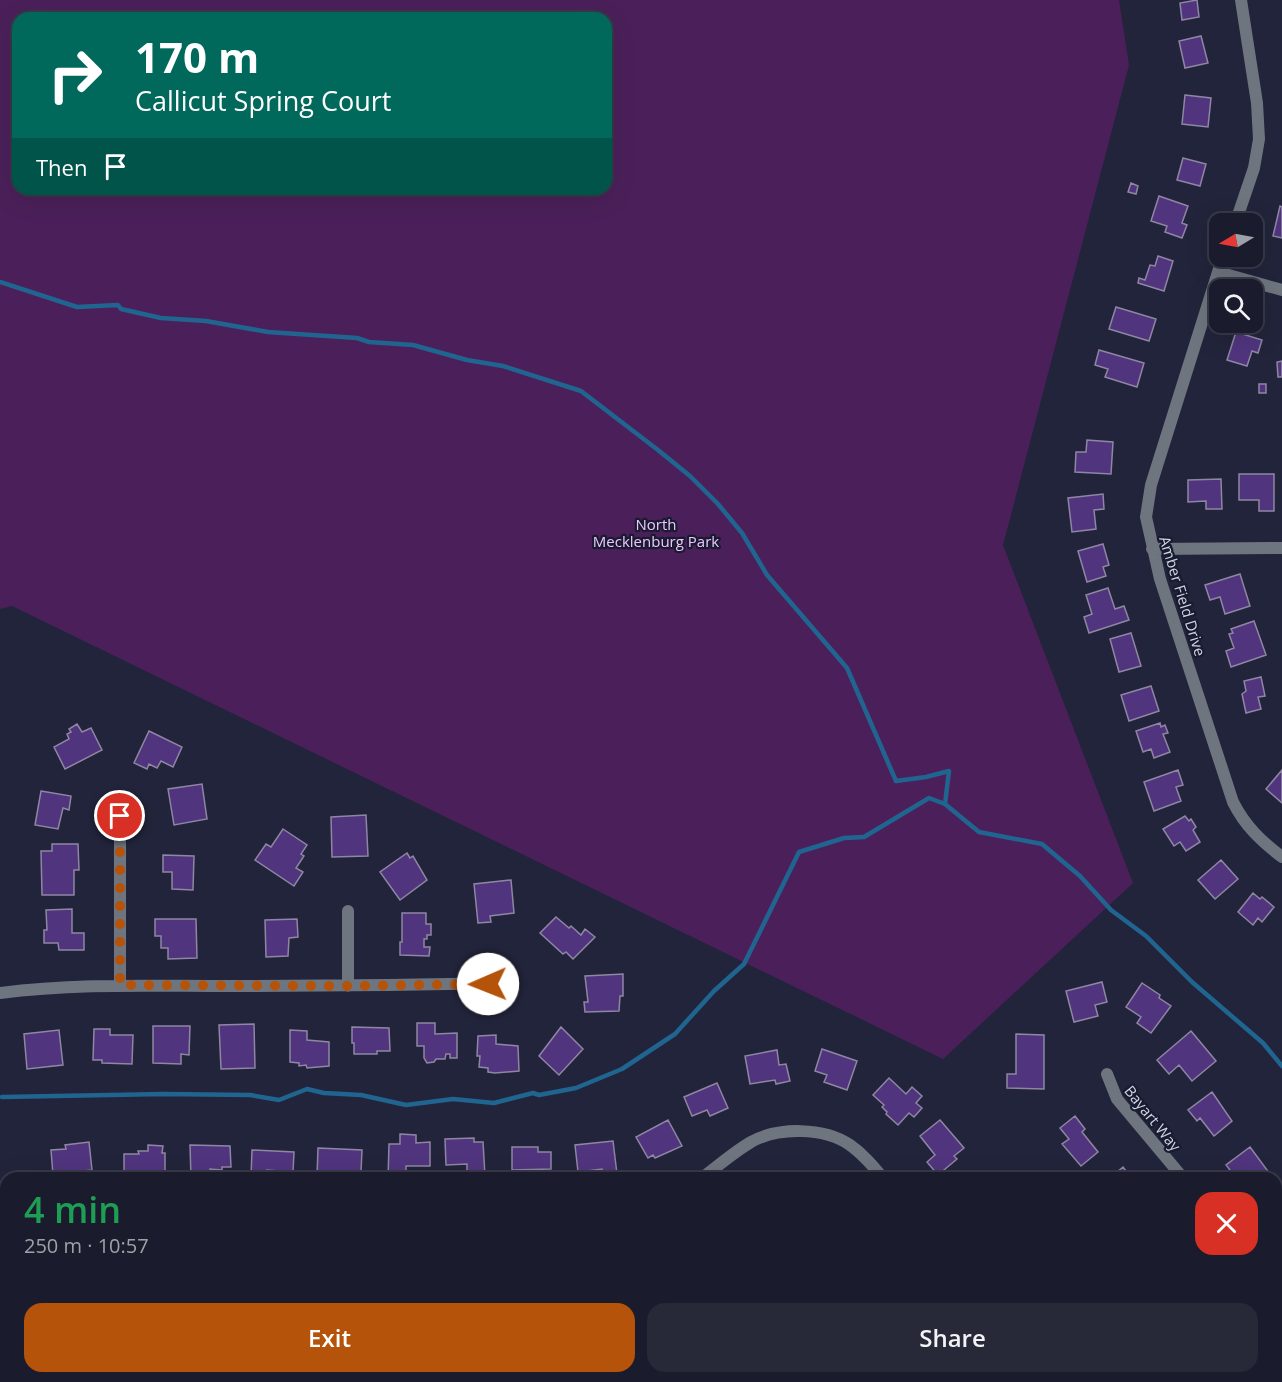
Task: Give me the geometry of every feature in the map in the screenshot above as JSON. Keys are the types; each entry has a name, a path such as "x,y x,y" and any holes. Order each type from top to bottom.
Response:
{"street":[{"path":"1239,213 1254,168 1259,139 1258,113 1241,0"},
{"name":"Amber Field Drive","path":"1220,267 1146,504 1146,517 1160,579 1233,802 1243,821 1254,834 1282,857"},
{"path":"1218,272 1282,290"},
{"path":"1152,549 1282,548"},
{"path":"120,816 120,985"},
{"path":"348,911 348,986"},
{"path":"0,993 120,985 348,986 509,983"},
{"name":"Bayart Way","path":"1107,1074 1117,1099 1178,1172"},
{"path":"711,1172 758,1139 777,1134 810,1132 830,1136 849,1144 878,1172"}],"green space":[{"name":"North Mecklenburg Park","path":"0,0 1119,0 1129,65 1003,545 1133,883 943,1059 12,606 0,609"}],"building":[{"path":"1197,0 1199,17 1182,20 1180,3"},
{"path":"1201,36 1208,63 1185,68 1179,41"},
{"path":"1185,95 1211,98 1208,127 1182,124"},
{"path":"1183,158 1206,164 1200,186 1177,180"},
{"path":"1131,183 1138,186 1136,194 1128,192"},
{"path":"1159,196 1188,206 1182,223 1187,225 1182,238 1165,232 1167,226 1151,221"},
{"path":"1280,206 1282,207 1282,238 1273,236"},
{"path":"1158,256 1173,261 1164,291 1138,283 1139,278 1145,280 1150,265 1155,266"},
{"path":"1116,307 1156,319 1149,341 1109,329"},
{"path":"1236,333 1262,340 1258,353 1252,351 1247,366 1227,360"},
{"path":"1099,350 1144,363 1137,387 1105,377 1108,369 1095,365"},
{"path":"1282,361 1282,377 1278,377 1277,362"},
{"path":"1259,384 1266,384 1266,393 1259,393"},
{"path":"1087,440 1113,442 1111,474 1075,472 1076,452 1086,452"},
{"path":"1239,474 1274,474 1274,511 1259,511 1259,500 1239,500"},
{"path":"1221,479 1222,509 1206,509 1206,501 1188,502 1188,480"},
{"path":"1103,494 1104,509 1094,510 1096,529 1072,532 1068,498"},
{"path":"1103,544 1109,565 1103,567 1106,576 1087,582 1078,551"},
{"path":"1240,574 1250,606 1225,614 1220,597 1210,600 1205,585"},
{"path":"1108,588 1115,609 1124,606 1129,620 1089,633 1084,617 1092,614 1086,595"},
{"path":"1254,621 1266,655 1231,667 1226,651 1234,648 1229,634 1233,633 1231,629"},
{"path":"1131,633 1141,666 1119,672 1110,639"},
{"path":"1261,677 1265,696 1258,697 1261,709 1246,713 1242,694 1246,691 1244,681"},
{"path":"1151,686 1159,711 1129,721 1121,695"},
{"path":"1160,723 1161,727 1165,725 1168,733 1163,734 1170,752 1154,758 1151,749 1143,752 1136,731"},
{"path":"77,724 82,732 91,728 102,750 65,769 54,747 69,739 67,734 71,732 69,729"},
{"path":"149,731 182,747 173,767 161,761 157,768 149,764 147,769 134,763"},
{"path":"1178,770 1183,785 1176,787 1181,801 1154,811 1144,782"},
{"path":"1282,770 1282,803 1266,789"},
{"path":"202,784 207,819 174,825 168,789"},
{"path":"41,791 71,796 69,810 63,808 58,829 35,825"},
{"path":"366,815 368,856 332,857 331,817"},
{"path":"1185,816 1189,821 1191,819 1196,827 1193,830 1200,842 1186,851 1180,842 1174,846 1163,829"},
{"path":"283,829 307,845 301,854 304,856 296,868 303,872 294,886 255,860 266,844 271,847"},
{"path":"52,844 78,844 79,870 74,870 74,895 42,895 41,851 52,851"},
{"path":"407,853 410,858 413,856 427,880 400,900 380,872"},
{"path":"163,855 194,856 193,890 172,889 172,872 163,872"},
{"path":"1221,860 1238,879 1215,899 1198,880"},
{"path":"511,880 514,913 490,916 491,922 478,923 474,884"},
{"path":"1253,893 1274,907 1262,922 1258,918 1253,925 1238,912"},
{"path":"72,909 72,933 84,933 84,950 59,950 58,943 44,943 44,930 47,930 46,910"},
{"path":"402,913 426,913 426,924 431,924 431,935 427,935 427,939 424,939 424,947 430,947 429,956 400,955"},
{"path":"556,917 581,935 585,929 595,937 573,959 566,952 563,954 540,933"},
{"path":"155,919 196,919 197,958 168,959 168,948 161,948 161,936 155,936"},
{"path":"297,919 298,937 289,938 288,956 266,957 265,920"},
{"path":"623,974 623,996 620,996 619,1011 585,1012 584,1002 588,1002 585,976"},
{"path":"1102,982 1107,1002 1095,1005 1098,1016 1074,1022 1066,991"},
{"path":"1142,983 1171,1006 1151,1033 1137,1023 1141,1017 1126,1007"},
{"path":"417,1023 435,1023 435,1034 457,1033 457,1058 450,1058 450,1054 446,1054 445,1059 436,1059 434,1062 427,1063 424,1058 424,1046 417,1046"},
{"path":"254,1024 255,1068 221,1069 219,1025"},
{"path":"153,1026 190,1026 189,1055 181,1054 181,1064 153,1063"},
{"path":"352,1027 389,1028 390,1051 377,1051 377,1054 354,1054"},
{"path":"561,1027 583,1049 559,1075 539,1056"},
{"path":"94,1029 110,1029 110,1035 133,1035 132,1064 102,1063 102,1060 93,1060"},
{"path":"59,1030 63,1065 27,1069 24,1034"},
{"path":"290,1030 307,1031 307,1040 329,1042 329,1066 307,1068 306,1065 299,1066 299,1063 290,1062"},
{"path":"1191,1031 1216,1061 1192,1081 1179,1065 1169,1074 1157,1060"},
{"path":"1016,1034 1044,1035 1044,1089 1007,1088 1007,1074 1016,1074"},
{"path":"496,1035 496,1044 518,1046 519,1071 495,1073 488,1072 488,1068 479,1067 478,1036"},
{"path":"822,1049 857,1061 847,1090 824,1082 827,1075 815,1071"},
{"path":"777,1050 779,1065 786,1064 790,1081 776,1084 775,1080 750,1084 745,1056"},
{"path":"889,1078 906,1094 912,1087 922,1096 916,1103 922,1108 914,1117 909,1113 898,1125 886,1114 887,1112 882,1107 884,1105 873,1095"},
{"path":"717,1083 728,1108 710,1116 707,1110 692,1116 684,1097"},
{"path":"1212,1092 1232,1121 1214,1136 1200,1118 1197,1121 1188,1110"},
{"path":"1075,1116 1085,1129 1082,1132 1098,1152 1081,1166 1062,1144 1069,1139 1060,1128"},
{"path":"668,1120 682,1146 655,1158 653,1155 648,1158 636,1137"},
{"path":"940,1120 964,1148 954,1156 957,1159 942,1172 935,1172 927,1162 935,1155 920,1136"},
{"path":"400,1134 416,1135 416,1143 430,1142 430,1166 406,1166 406,1172 388,1172 389,1144 400,1144"},
{"path":"474,1138 474,1142 483,1142 485,1172 467,1172 467,1164 446,1165 445,1139"},
{"path":"613,1141 617,1172 602,1172 602,1169 578,1172 575,1145"},
{"path":"89,1142 92,1170 53,1172 51,1150 66,1149 65,1145"},
{"path":"148,1145 163,1146 165,1172 124,1172 124,1154 139,1154 138,1151 148,1151"},
{"path":"190,1145 230,1146 231,1167 222,1167 222,1170 210,1169 210,1172 191,1172"},
{"path":"512,1147 538,1147 538,1152 551,1152 551,1169 512,1170"},
{"path":"1250,1147 1269,1172 1231,1172 1226,1165"},
{"path":"318,1148 362,1150 361,1172 317,1172"},
{"path":"252,1150 294,1152 293,1172 267,1170 267,1172 251,1172"},
{"path":"1123,1167 1127,1172 1117,1172"}],"waterway":[{"path":"0,282 77,307 118,305 121,309 161,318 206,321 268,332 357,338 369,342 413,345 467,360 503,366 581,391 690,476 718,504 742,533 767,575 847,668 896,781 949,771 945,804"},
{"path":"2,1097 164,1094 250,1095 279,1100 307,1089 324,1093 361,1095 406,1105 453,1099 494,1103 533,1093 539,1095 576,1088 622,1069 675,1034 714,991 744,964 799,852 844,838 864,837 929,798 945,804 979,832 1042,844 1080,876 1111,910 1146,936 1192,982 1263,1043 1282,1066"}],"route":[{"path":"120,816 120,985 488,984"}]}
